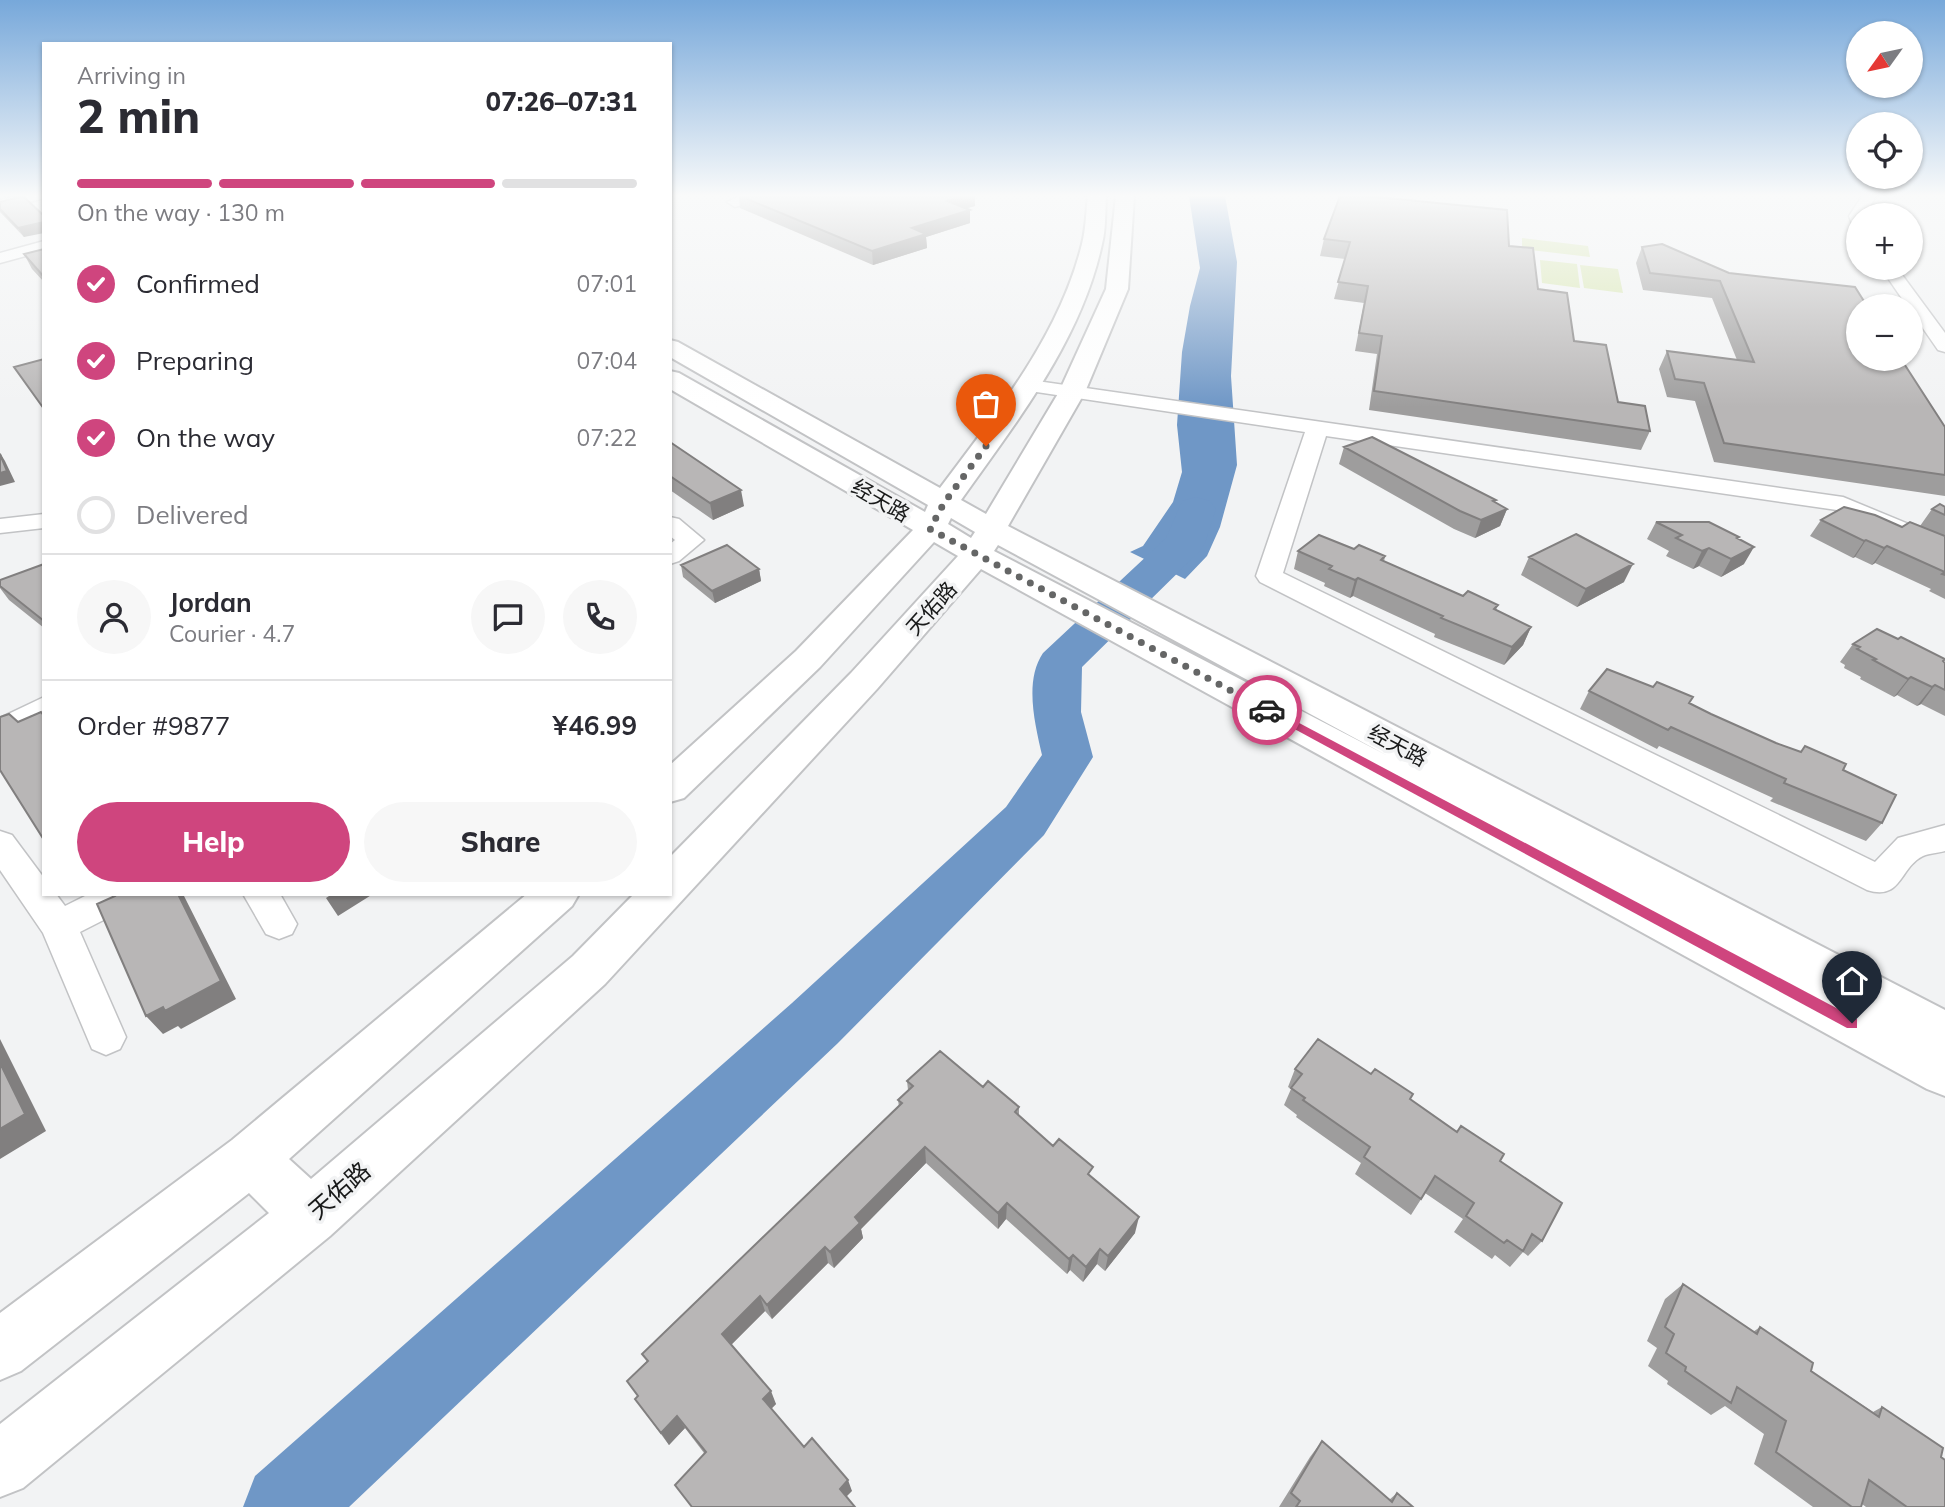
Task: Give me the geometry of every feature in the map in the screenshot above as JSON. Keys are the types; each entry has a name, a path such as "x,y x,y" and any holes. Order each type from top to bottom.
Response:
{"main road":[{"path":"672,786 808,659 937,516 1030,386 1079,288 1086,266"},
{"name":"天佑路","path":"672,883 864,681 984,542 1072,392 1117,289 1119,266"},
{"name":"经天路","path":"672,348 937,516"},
{"name":"经天路","path":"672,380 937,516 1597,868 1945,1073"},
{"path":"808,659 864,681"},
{"path":"1597,868 1945,1013"},
{"path":"1597,868 1945,1089"},
{"name":"经天路","path":"1597,868 1945,1034"},
{"path":"0,1350 251,1158 555,896"},
{"name":"天佑路","path":"0,1465 310,1216 589,970 660,896"},
{"path":"251,1158 310,1216"}],"street":[{"path":"1898,280 1945,346"},
{"path":"1030,386 1150,402 1317,430 1843,504 1945,548"},
{"path":"1317,430 1269,576 1879,880 1910,847 1945,838"},
{"path":"0,526 42,521"},
{"path":"672,526 691,540 672,554"},
{"path":"0,731 42,708"},
{"path":"0,844 59,926 106,1037"},
{"path":"59,926 118,896"}],"green space":[{"path":"1541,266 1577,266 1580,288 1542,283"},
{"path":"1580,266 1618,269 1623,293 1584,288"}],"water":[{"path":"1237,266 1231,376 1237,465 1220,527 1207,556 1185,579 1130,552 1143,546 1173,502 1182,472 1177,425 1182,352 1200,268"}],"building":[{"path":"1343,266 1535,266 1538,289 1567,293 1574,341 1606,345 1618,402 1645,406 1650,431 1374,391 1382,336 1359,333 1368,286 1338,282"},
{"path":"1648,266 1714,266 1729,273 1855,287 1859,294 1846,294 1846,371 1909,371 1945,427 1945,475 1724,443 1704,383 1675,379 1667,351 1754,362 1720,281 1650,273"},
{"path":"42,360 42,406 14,367"},
{"path":"1372,437 1496,500 1493,501 1507,509 1481,520 1344,447"},
{"path":"672,443 741,490 710,503 672,477"},
{"path":"0,454 7,471 0,473"},
{"path":"1940,504 1945,507 1945,515 1932,509"},
{"path":"1844,507 1875,515 1902,527 1910,522 1945,536 1945,572 1887,546 1884,548 1864,541 1821,520"},
{"path":"1656,522 1709,522 1754,547 1731,559 1709,548 1702,551 1676,538 1682,535"},
{"path":"1576,534 1633,564 1586,589 1529,557"},
{"path":"1319,535 1354,549 1359,545 1385,556 1381,560 1463,596 1468,591 1498,605 1494,609 1531,627 1512,647 1441,618 1443,616 1358,578 1355,580 1329,569 1332,566 1298,551"},
{"path":"727,545 759,569 712,591 681,565"},
{"path":"42,565 42,619 0,586 0,580"},
{"path":"1877,629 1898,639 1901,637 1945,659 1945,690 1911,677 1908,679 1873,660 1876,659 1853,644"},
{"path":"1607,669 1653,687 1657,682 1693,697 1689,703 1711,714 1801,752 1805,746 1846,764 1843,770 1896,795 1882,823 1784,783 1786,779 1671,727 1668,730 1589,691"},
{"path":"42,713 42,837 0,770 0,717 9,714 18,722"},
{"path":"115,896 179,896 221,981 165,1011 163,1007 146,1016 97,904"},
{"path":"1318,1039 1371,1074 1375,1069 1413,1094 1410,1099 1457,1132 1461,1126 1504,1154 1500,1161 1562,1203 1542,1241 1532,1234 1523,1251 1507,1240 1504,1243 1466,1216 1474,1203 1435,1176 1421,1199 1364,1157 1370,1147 1303,1100 1305,1098 1291,1088 1302,1074 1295,1069"},
{"path":"940,1051 983,1087 988,1081 1019,1107 1015,1112 1053,1146 1059,1139 1093,1167 1088,1174 1139,1217 1108,1256 1100,1249 1086,1267 1073,1255 1069,1259 1007,1203 998,1213 925,1147 855,1217 860,1223 830,1252 825,1247 767,1305 760,1296 722,1334 771,1391 763,1399 804,1447 812,1438 848,1480 840,1489 855,1507 692,1507 675,1485 706,1452 677,1416 661,1433 635,1399 638,1396 627,1381 648,1361 642,1354 902,1103 898,1100 913,1086 907,1081"},
{"path":"0,1063 25,1114 0,1129"},
{"path":"1683,1284 1757,1334 1760,1327 1813,1363 1811,1371 1879,1417 1882,1407 1943,1448 1941,1457 1945,1460 1945,1507 1907,1507 1869,1480 1861,1507 1852,1507 1776,1452 1786,1421 1737,1387 1731,1403 1685,1371 1686,1367 1666,1353 1674,1334 1665,1327"},
{"path":"1322,1441 1392,1502 1397,1493 1413,1507 1296,1507 1300,1501 1291,1493"}],"waterway":[{"path":"286,1507 815,1023 1025,821 1068,757 1057,712 1059,663 1185,543 1196,509"}],"way so far":[{"path":"986,446 944,503 930,529 1267,710"}],"route":[{"path":"1267,710 1852,1023"}]}
